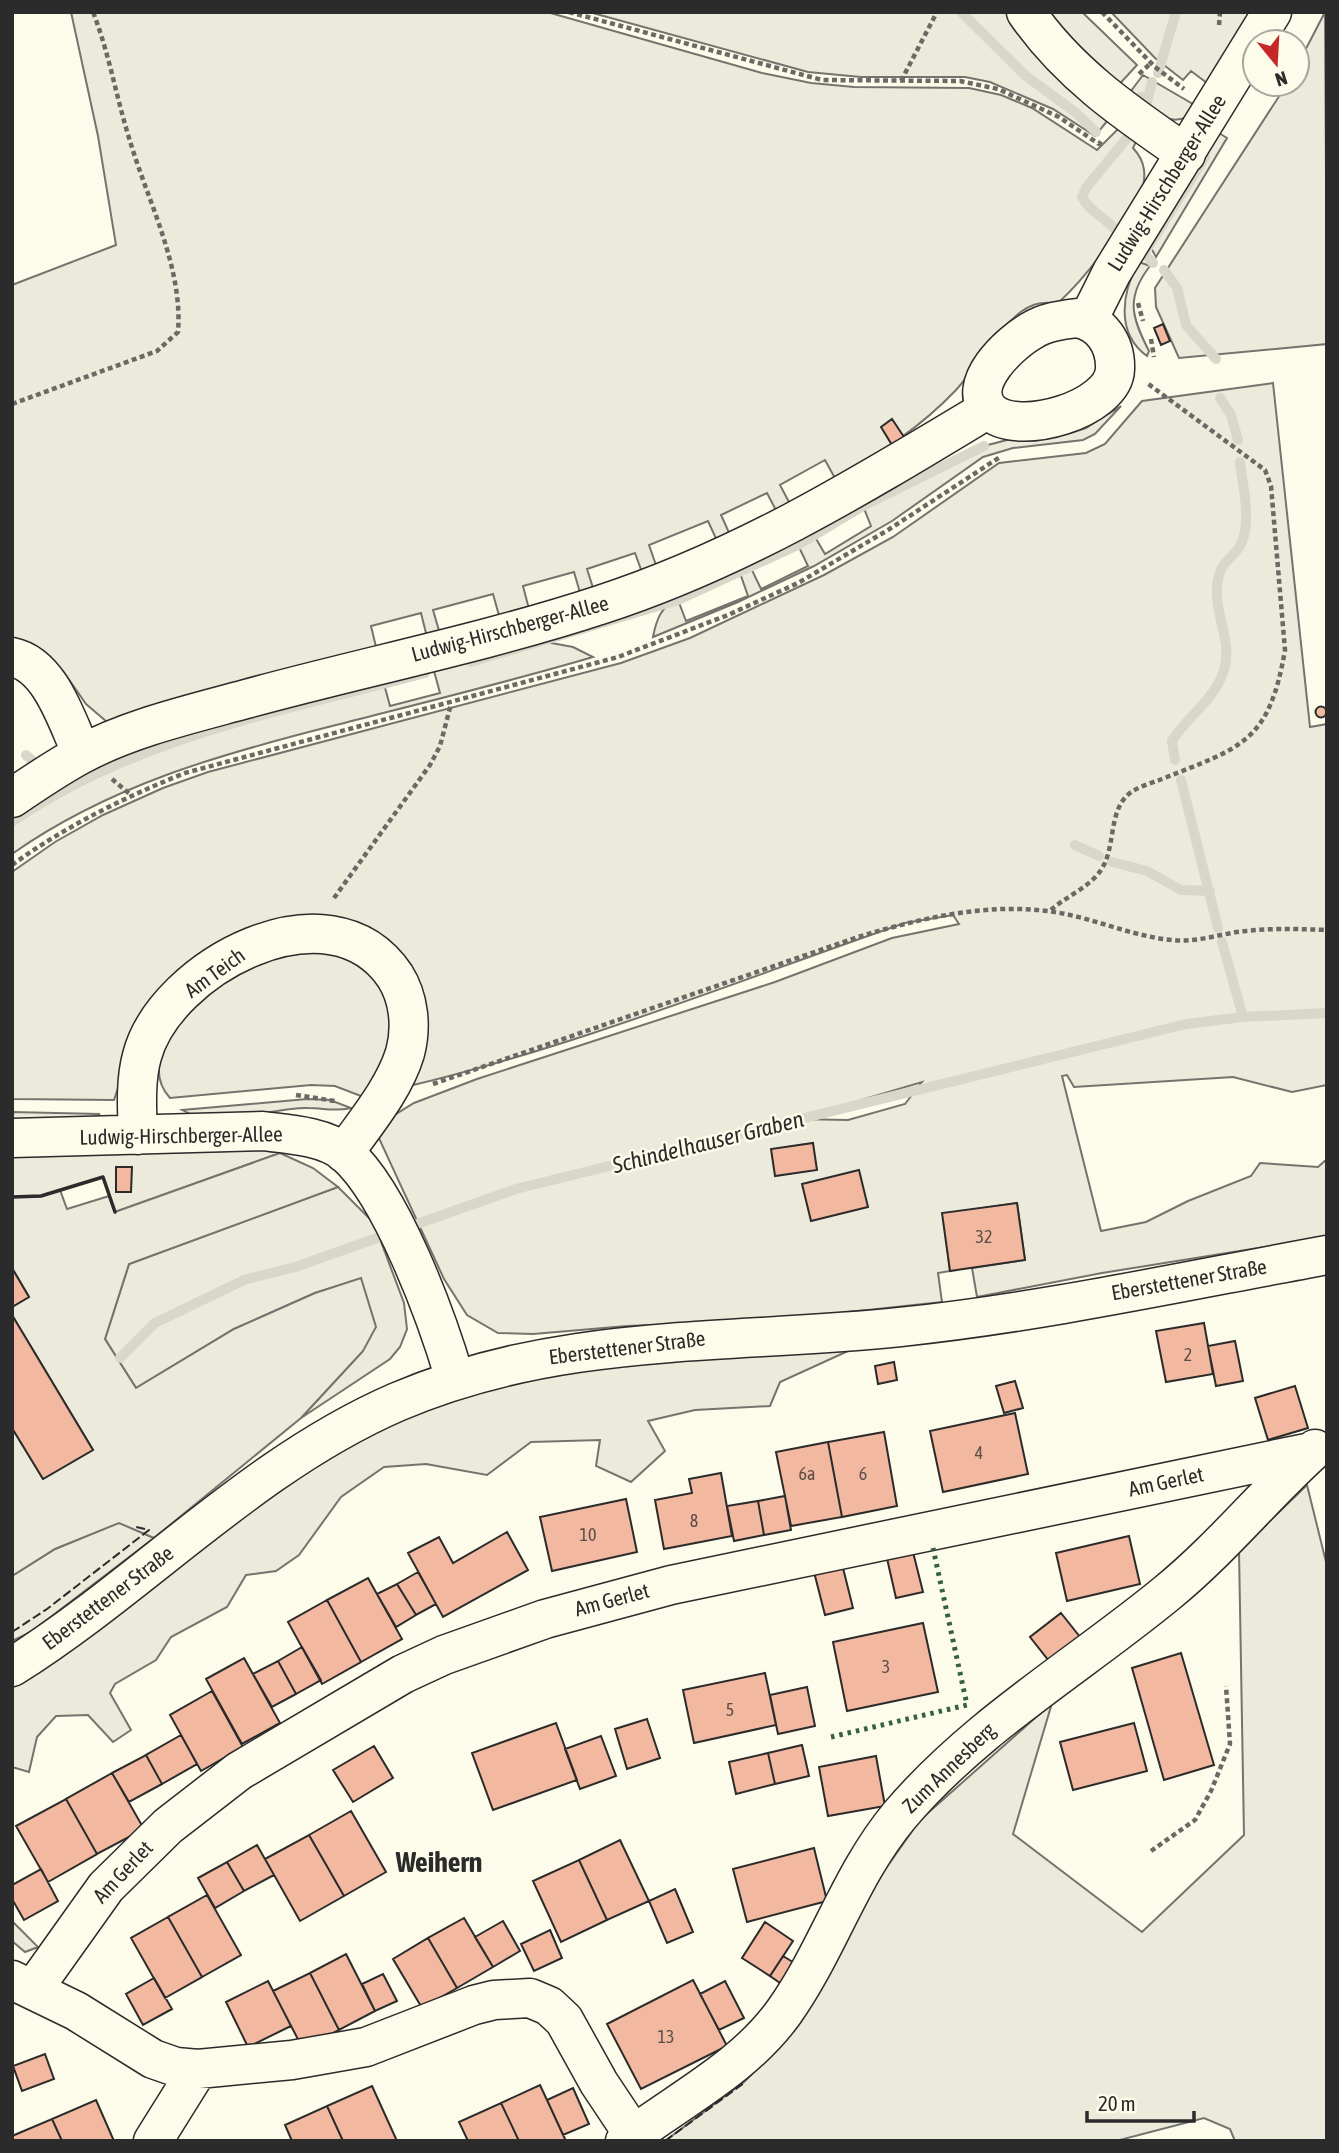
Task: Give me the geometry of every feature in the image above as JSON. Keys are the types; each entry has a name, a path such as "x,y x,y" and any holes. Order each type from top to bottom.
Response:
{"street":[{"path":"1026,12 1047,42 1080,76 1124,111 1186,154"},
{"name":"Ludwig-Hirschberger-Allee","path":"1088,320 1112,272 1272,12"},
{"path":"1077,318 1088,320 1103,332 1113,352 1115,374 1106,390 1083,407 1053,418 1006,419 988,409 984,399 986,379 992,366 1016,341 1047,323 1077,318"},
{"name":"Ludwig-Hirschberger-Allee","path":"12,798 82,754 214,708 540,623 601,605 693,572 801,520 988,409"},
{"path":"12,657 31,664 42,676 82,754"},
{"name":"Am Teich","path":"138,1135 142,1055 150,1035 162,1017 197,981 241,950 268,939 324,933 347,937 368,947 383,961 396,978 408,1012 405,1054 394,1077 344,1153"},
{"name":"Ludwig-Hirschberger-Allee","path":"12,1138 275,1132 314,1139 344,1153 377,1192 397,1231 455,1378"},
{"name":"Eberstettener Straße","path":"12,1667 105,1602 244,1491 312,1446 393,1404 455,1378 505,1365 621,1346 961,1320 1327,1255"},
{"name":"Am Gerlet","path":"23,1984 106,1887 168,1826 239,1771 403,1674 444,1655 545,1619 671,1585 1319,1445"},
{"name":"Zum Annesberg","path":"629,2138 725,2070 761,2040 802,1984 858,1876 878,1846 900,1816 950,1764 983,1732 1098,1649 1170,1591 1238,1528 1319,1445"},
{"path":"23,1984 153,2059 176,2067 198,2069 292,2060 366,2047 494,2000 530,1998 549,2006 564,2020 629,2138"},
{"path":"153,2141 198,2069"}],"path":[{"path":"12,404 157,351 178,332 177,292 129,140 110,55 93,12"},
{"path":"569,12 822,80 960,81 998,89 1059,117 1099,144 1124,111"},
{"path":"901,81 937,12"},
{"path":"1102,12 1155,67 1185,90"},
{"path":"1140,295 1139,309 1146,327"},
{"path":"1150,336 1154,356"},
{"path":"1050,911 1101,869 1118,810 1125,797 1139,788 1221,757 1251,734 1275,694 1285,650 1271,486 1265,471 1144,381 1139,391"},
{"path":"12,865 55,835 131,795 185,773 618,657 728,615 798,583 888,530 991,460 1005,454"},
{"path":"324,933 326,913 339,889 430,765 440,746 451,703"},
{"path":"430,1085 905,923 1011,909 1050,911 1124,932 1174,941 1256,930 1327,930"},
{"path":"1151,1851 1195,1820 1210,1791 1230,1744 1226,1686"}],"shaded area":[{"path":"71,12 547,12 762,73 811,83 854,87 969,88 1001,95 1032,108 1097,150 1122,125 1138,137 1133,148 1143,164 1142,193 1103,252 1082,279 1057,304 1030,307 1012,319 943,403 914,428 868,460 836,480 825,460 780,485 791,506 778,514 767,493 721,515 731,537 718,543 708,521 649,545 657,568 643,575 635,553 587,569 594,591 581,596 574,572 523,586 529,609 500,619 493,594 433,610 440,634 427,637 421,613 371,626 377,651 107,722 86,704 63,671 12,640 12,285 116,245 98,136"},
{"path":"589,12 1012,12 1108,120 1095,136 1053,109 990,82 965,77 861,77 808,72"},
{"path":"1048,12 1082,12 1137,65 1114,90"},
{"path":"1111,12 1253,12 1244,28 1241,28 1241,33 1211,86 1191,71 1183,80 1155,58"},
{"path":"1325,12 1327,344 1179,358 1156,307 1155,288 1278,98 1311,98 1311,39"},
{"path":"1143,75 1198,107 1181,119 1154,113 1128,95"},
{"path":"1219,133 1227,138 1156,257 1150,246"},
{"path":"1139,262 1150,266 1142,277 1134,298 1135,318 1149,351 1147,356 1137,347 1126,324 1126,298"},
{"path":"1273,383 1310,727 1327,724 1327,1085 1292,1092 1233,1077 1074,1087 1067,1075 1062,1076 1101,1231 1146,1222 1188,1201 1251,1176 1260,1163 1318,1167 1327,1159 1327,1237 1102,1273 977,1297 972,1268 1025,1260 1017,1203 943,1214 950,1271 938,1273 942,1302 765,1321 627,1326 533,1334 498,1333 467,1315 444,1279 377,1134 380,1124 414,1103 477,1079 775,982 892,938 959,924 953,915 905,923 594,1033 469,1071 405,1087 421,1009 297,921 134,1040 114,1100 12,1099 12,872 55,842 103,815 163,788 208,772 621,663 690,638 824,575 893,537 999,463 1086,453 1105,444 1142,401","holes":["922,1082 905,1104 848,1120 797,1119"]},
{"path":"1121,406 1095,434 1083,440 1013,448 983,457 892,521 814,566 738,602 653,637 660,614 672,602 678,600 686,621 748,596 740,573 751,568 761,589 808,566 798,545 815,537 825,554 871,526 863,506 984,446 1026,435 1071,433 1086,428"},
{"path":"546,642 573,647 593,657 209,760 168,774 88,809 12,854 12,822 99,772 145,753 239,722 384,684 390,706 440,693 434,671"},
{"path":"337,950 386,987 395,1033 366,1098 335,1086 311,1085 170,1098 160,1079 160,1058 170,1036 185,1014 205,995 248,965 267,957"},
{"path":"307,1099 330,1100 351,1108 293,1109 228,1118 196,1116 182,1110"},
{"path":"12,1112 100,1114 90,1119 12,1124"},
{"path":"262,1150 280,1153 115,1212 103,1177 41,1196 12,1197 12,1157"},
{"path":"280,1153 313,1168 338,1187 129,1264 105,1339 136,1388 234,1329 315,1293 361,1278 376,1327 363,1351 301,1418 154,1538 119,1523 55,1549 12,1576 12,1428 43,1479 93,1450 12,1315 12,1307 29,1297 12,1268 12,1197 41,1196 60,1190 67,1209 109,1196 115,1212"},
{"path":"338,1187 374,1223 404,1303 407,1329 400,1347 390,1359 301,1418 363,1351 360,1279 315,1293 234,1329 136,1388 105,1339 129,1264"},
{"path":"859,1346 780,1382 770,1406 695,1410 648,1421 665,1451 631,1482 596,1466 600,1440 531,1442 487,1475 426,1464 384,1467 341,1497 299,1555 276,1571 246,1575 227,1607 171,1637 156,1660 115,1684 110,1693 131,1730 113,1742 88,1715 56,1716 37,1737 29,1772 12,1767 12,1681 335,1451 421,1408 500,1387 604,1365"},
{"path":"1307,1485 1327,1566 1327,2141 1235,2141 1230,2129 1204,2118 1116,2141 665,2141 744,2082 774,2052 853,1915 920,1820 1052,1703 1013,1834 1142,1932 1244,1835 1239,1551"},
{"path":"119,1522 154,1538 31,1632 12,1641 12,1576 55,1549"},
{"path":"12,1921 38,1947 25,1952 12,1941"}],"building":[{"path":"1163,324 1170,341 1161,345 1154,328"},
{"path":"892,419 904,437 892,445 881,427"},
{"path":"1321,707 1325,708 1325,716 1321,717 1317,716 1316,712 1317,708"},
{"path":"813,1143 817,1170 775,1176 771,1149"},
{"path":"116,1167 132,1167 131,1192 116,1192"},
{"path":"859,1170 868,1207 811,1221 802,1184"},
{"path":"1017,1203 1025,1260 950,1271 942,1213"},
{"path":"12,1268 29,1297 12,1307"},
{"path":"12,1315 93,1450 43,1479 12,1428"},
{"path":"1204,1323 1213,1374 1166,1382 1156,1331"},
{"path":"1235,1341 1243,1381 1216,1386 1208,1346"},
{"path":"894,1362 897,1380 878,1384 875,1366"},
{"path":"1015,1381 1023,1408 1004,1413 996,1386"},
{"path":"1295,1386 1308,1428 1268,1440 1255,1398"},
{"path":"1015,1413 1028,1474 943,1492 930,1431"},
{"path":"884,1432 897,1506 842,1517 828,1442"},
{"path":"828,1442 842,1517 791,1526 776,1452"},
{"path":"721,1473 732,1536 664,1549 655,1500 692,1493 689,1479"},
{"path":"785,1496 791,1530 764,1535 758,1501"},
{"path":"626,1499 637,1552 552,1571 540,1517"},
{"path":"758,1501 764,1535 734,1541 727,1506"},
{"path":"507,1532 528,1570 443,1617 408,1553 439,1537 453,1563"},
{"path":"1129,1536 1140,1584 1067,1601 1056,1553"},
{"path":"912,1548 923,1592 896,1598 886,1554"},
{"path":"842,1564 853,1608 825,1615 814,1572"},
{"path":"418,1572 436,1604 416,1615 397,1584"},
{"path":"368,1578 402,1639 361,1662 327,1600"},
{"path":"397,1584 416,1615 396,1627 377,1594"},
{"path":"327,1600 361,1662 322,1684 288,1622"},
{"path":"1061,1613 1084,1642 1053,1666 1030,1637"},
{"path":"923,1623 938,1692 847,1711 833,1642"},
{"path":"302,1647 321,1680 296,1694 278,1661"},
{"path":"1181,1653 1214,1765 1164,1780 1132,1668"},
{"path":"244,1658 280,1723 242,1744 206,1679"},
{"path":"278,1661 296,1694 272,1707 253,1674"},
{"path":"765,1673 776,1725 694,1743 683,1690"},
{"path":"807,1687 815,1726 778,1734 770,1695"},
{"path":"212,1691 243,1747 201,1771 170,1715"},
{"path":"647,1719 660,1758 627,1769 615,1729"},
{"path":"556,1723 577,1780 493,1810 472,1753"},
{"path":"1134,1723 1147,1771 1073,1790 1060,1742"},
{"path":"181,1735 197,1764 162,1784 146,1755"},
{"path":"601,1736 616,1776 580,1789 565,1749"},
{"path":"802,1745 809,1776 775,1784 768,1753"},
{"path":"374,1746 393,1778 353,1802 333,1770"},
{"path":"768,1753 775,1784 736,1794 729,1762"},
{"path":"146,1755 162,1784 129,1802 112,1773"},
{"path":"876,1756 885,1806 828,1816 819,1767"},
{"path":"112,1773 144,1829 97,1854 66,1799"},
{"path":"66,1799 97,1854 48,1882 16,1826"},
{"path":"351,1811 386,1872 344,1896 309,1835"},
{"path":"309,1835 344,1896 300,1921 265,1859"},
{"path":"620,1840 649,1901 607,1920 579,1860"},
{"path":"257,1845 274,1875 244,1891 227,1862"},
{"path":"814,1848 827,1901 747,1922 733,1869"},
{"path":"579,1860 607,1920 561,1942 533,1881"},
{"path":"227,1862 244,1891 215,1908 198,1878"},
{"path":"41,1869 58,1901 24,1920 12,1899 12,1885"},
{"path":"675,1889 693,1932 667,1943 649,1901"},
{"path":"207,1895 241,1955 202,1977 168,1917"},
{"path":"168,1917 202,1977 165,1998 131,1938"},
{"path":"464,1918 493,1967 457,1988 428,1938"},
{"path":"503,1921 520,1951 493,1967 475,1937"},
{"path":"765,1922 793,1941 770,1976 742,1958"},
{"path":"550,1930 562,1958 534,1971 521,1944"},
{"path":"428,1938 457,1988 422,2008 393,1959"},
{"path":"346,1954 375,2011 339,2030 310,1973"},
{"path":"783,1956 796,1964 783,1985 770,1976"},
{"path":"310,1973 339,2030 303,2049 273,1991"},
{"path":"383,1974 397,2001 375,2011 362,1984"},
{"path":"154,1978 172,2009 143,2025 126,1994"},
{"path":"693,1980 727,2046 641,2089 607,2024"},
{"path":"268,1981 291,2026 248,2047 226,2002"},
{"path":"725,1981 744,2018 719,2030 700,1994"},
{"path":"45,2054 54,2079 22,2091 13,2066"},
{"path":"540,2085 566,2141 519,2141 501,2103"},
{"path":"372,2086 397,2141 343,2141 327,2106"},
{"path":"573,2088 589,2124 563,2135 547,2100"},
{"path":"96,2100 114,2141 62,2141 52,2119"},
{"path":"501,2103 519,2141 468,2141 459,2122"},
{"path":"327,2106 343,2141 292,2141 285,2125"},
{"path":"52,2119 62,2141 12,2141 12,2136"}],"waterway":[{"path":"961,12 1026,76 1075,112 1096,132"},
{"path":"1158,73 1176,12"},
{"path":"1147,102 1152,82"},
{"path":"1126,100 1148,96"},
{"path":"1120,235 1090,208 1082,197 1086,188 1132,132"},
{"path":"1153,263 1144,254 1205,157"},
{"path":"1164,270 1177,288 1186,325 1216,359"},
{"path":"1220,398 1231,415 1238,440"},
{"path":"471,662 678,600 798,545 863,506 984,446"},
{"path":"1175,760 1172,741 1211,695 1225,667 1226,644 1217,588 1221,570 1239,548 1245,533 1246,502 1240,462"},
{"path":"12,822 59,793 108,768 159,748 264,714 425,673"},
{"path":"26,755 42,769"},
{"path":"1181,780 1218,928"},
{"path":"1075,845 1099,856"},
{"path":"1112,862 1147,871 1181,890 1210,891"},
{"path":"1222,942 1243,1017"},
{"name":"Schindelhauser Graben","path":"120,1358 155,1323 244,1280 295,1267 516,1189 1186,1024 1243,1017 1327,1013"}],"hedge":[{"path":"831,1737 967,1705 933,1548"}],"fence":[{"path":"12,1632 47,1609 149,1530 136,1527"},
{"path":"665,2141 744,2083"}],"wall":[{"path":"12,1197 41,1196 103,1177 115,1212"}],"district":[{"name":"Weihern","path":"439,1862"}]}
